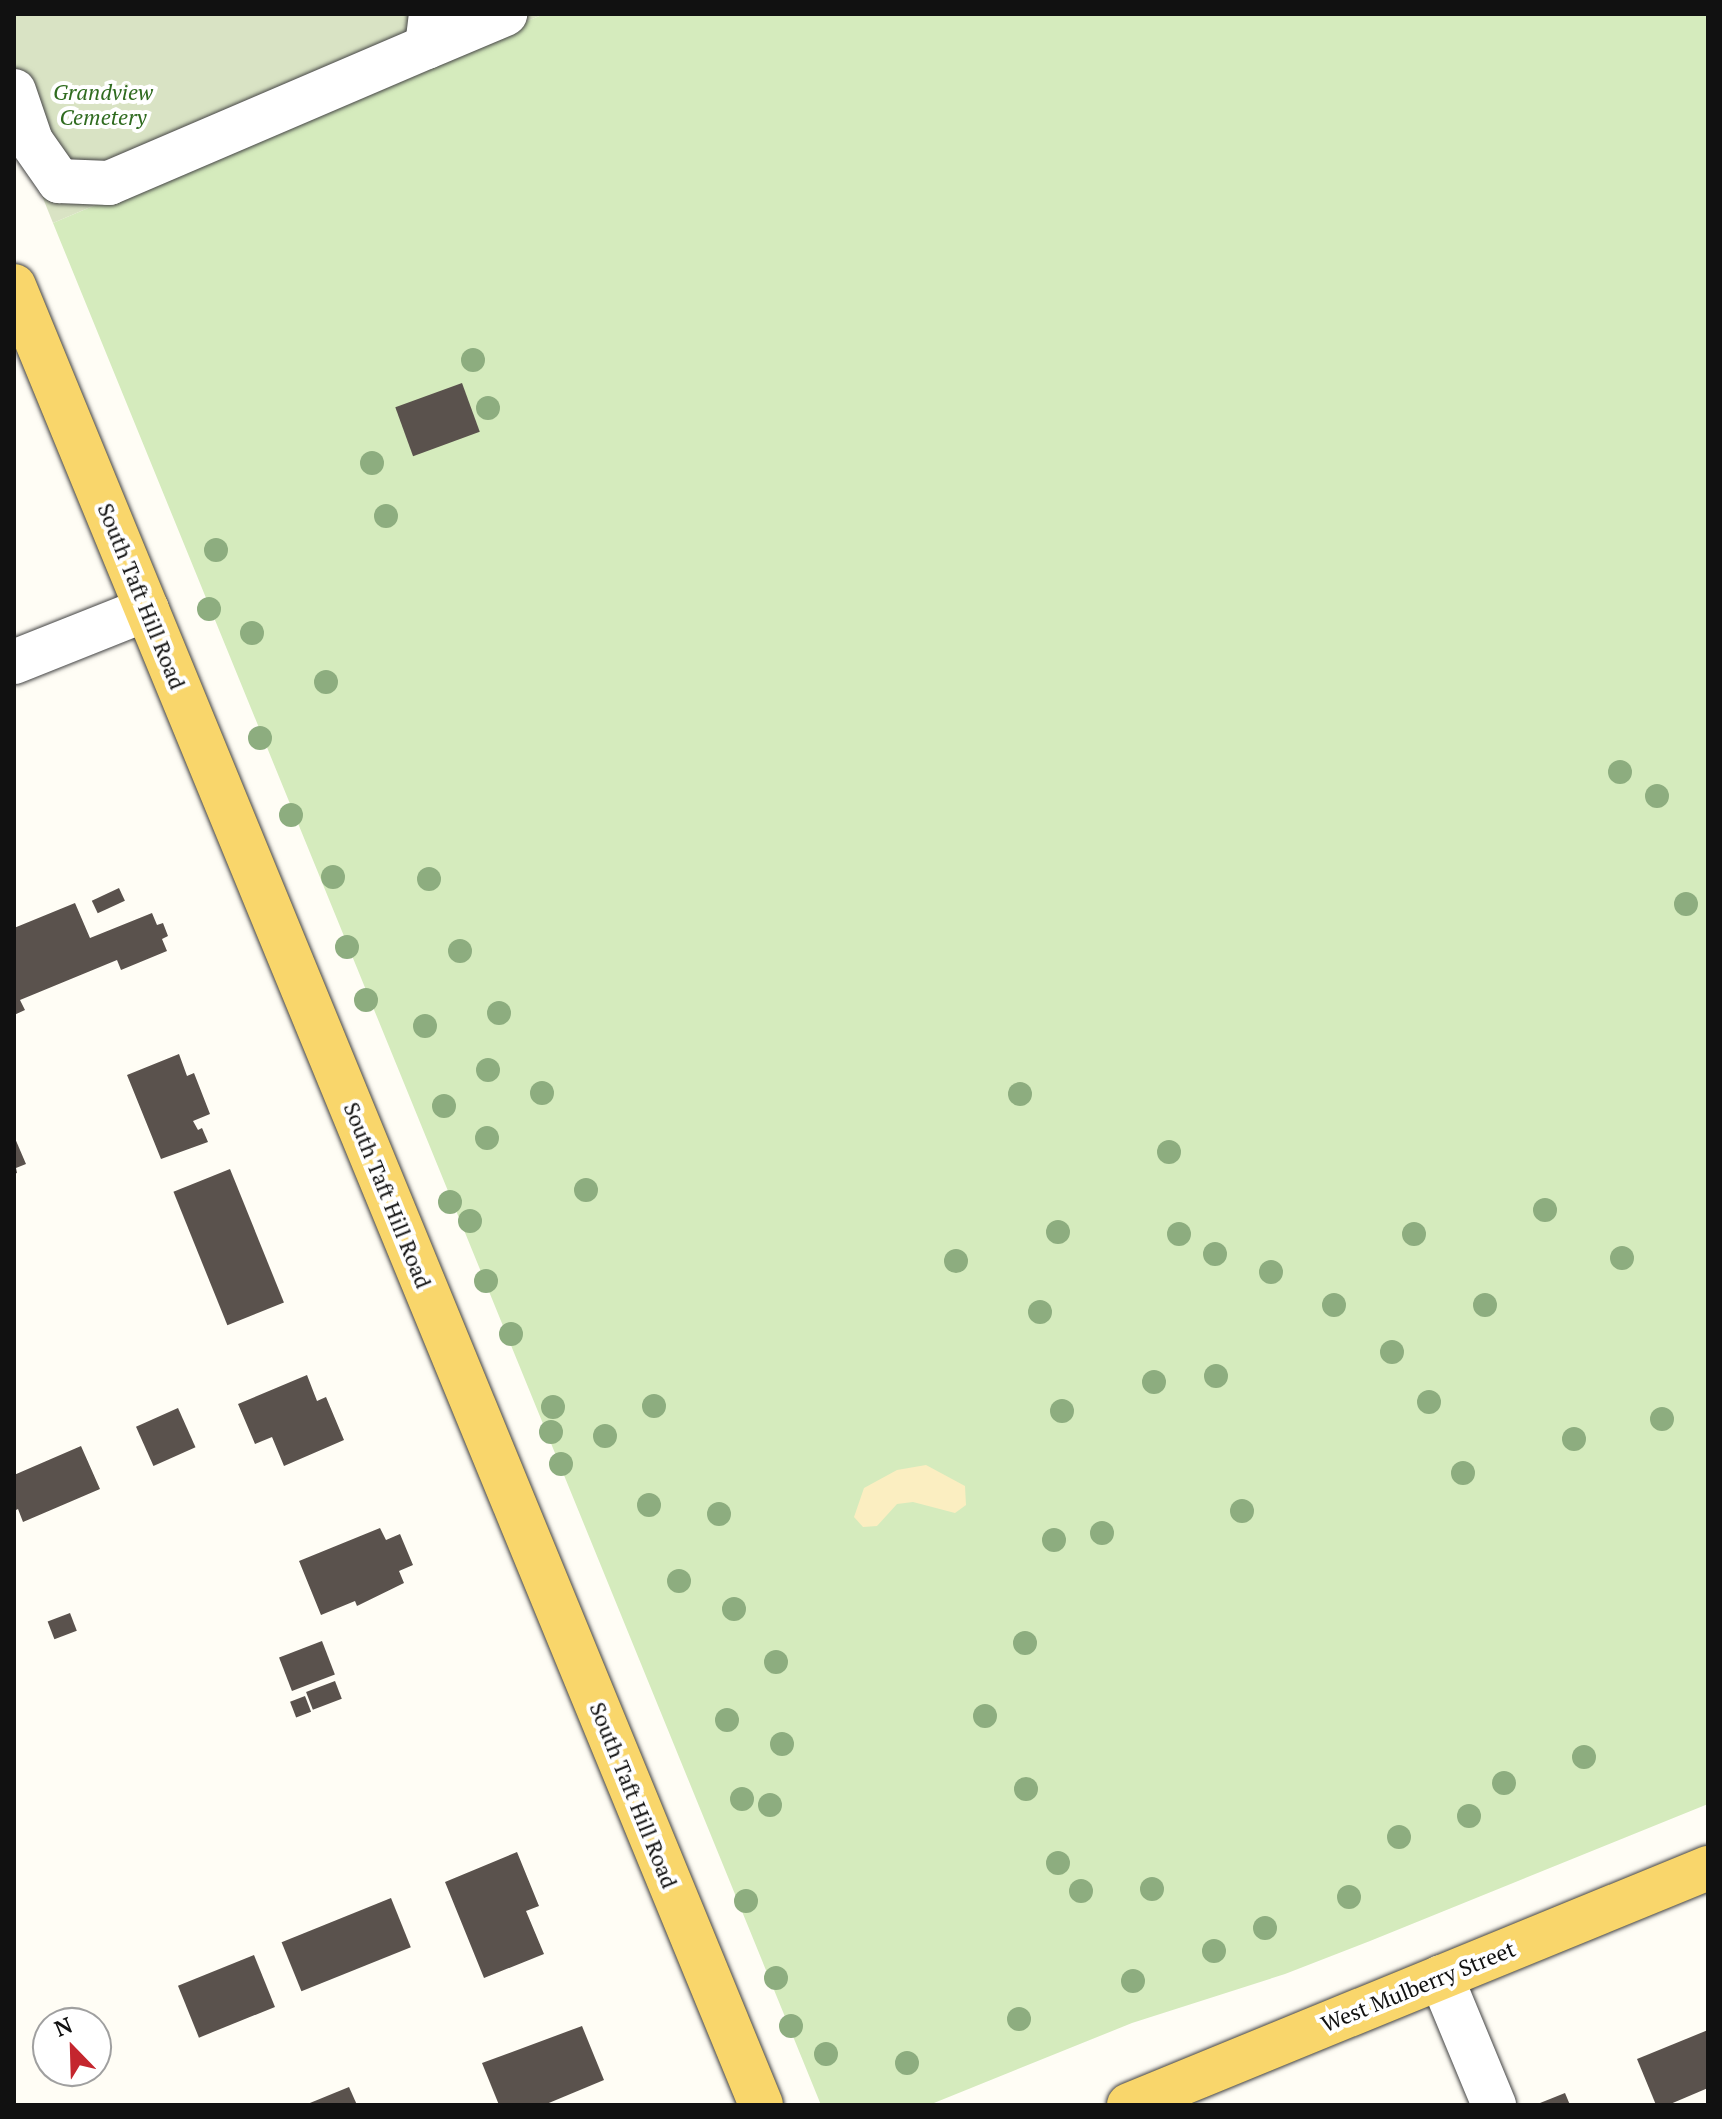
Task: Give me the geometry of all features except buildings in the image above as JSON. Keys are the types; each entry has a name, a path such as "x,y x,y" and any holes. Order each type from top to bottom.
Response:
{"main road":[{"name":"South Taft Hill Road","path":"14,286 761,2105"},
{"name":"West Mulberry Street","path":"1129,2105 1708,1868"}],"lane":[{"path":"14,91 31,141 59,181 109,183 429,31 505,14"},
{"path":"14,662 147,609"},
{"path":"1441,1977 1494,2105"}],"green space":[{"name":"Grandview Cemetery","path":"14,14 544,14 53,223 14,126"},
{"path":"544,14 1708,14 1708,1804 1285,1974 1132,2023 929,2105 821,2105 53,223"}],"sand":[{"path":"926,1465 965,1486 966,1505 955,1513 913,1502 897,1504 877,1526 863,1527 854,1517 864,1488 897,1470"}]}
